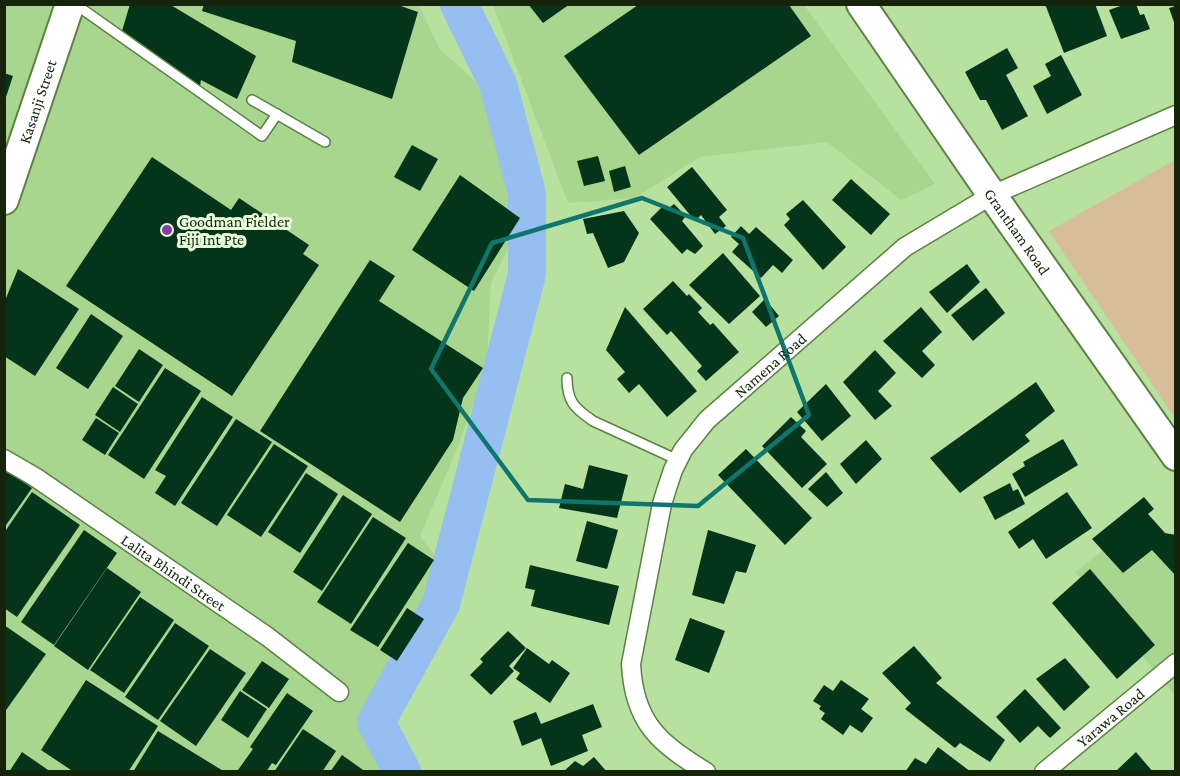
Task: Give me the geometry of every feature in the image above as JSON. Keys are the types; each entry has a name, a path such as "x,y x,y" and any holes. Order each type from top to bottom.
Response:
{"main road":[{"name":"Kasanji Street","path":"4,200 70,4"},
{"name":"Grantham Road","path":"861,4 1176,456"}],"street":[{"name":"Namena Road","path":"706,771 678,754 651,728 638,703 631,664 662,504 683,450 707,420 905,247 992,195 1176,115"},
{"name":"Lalita Bhindi Street","path":"4,459 35,477 268,637 339,692"},
{"name":"Yarawa Road","path":"1044,771 1176,663"}],"lane":[{"path":"75,4 262,136 278,114"},
{"path":"252,100 325,142"},
{"path":"567,378 569,397 581,413 593,421 678,460"}],"highlighted area":[{"path":"642,198 743,238 809,415 698,506 528,500 431,369 492,243"}],"shaded area":[{"path":"5,5 419,5 439,48 504,108 524,217 491,283 487,365 459,444 420,536 438,560 427,618 392,675 387,771 5,772"},
{"path":"493,5 804,5 935,184 901,200 827,142 700,157 635,198 568,203"},
{"path":"1175,160 1175,418 1049,231"},
{"path":"1145,518 1175,558 1175,696 1075,572"}],"building":[{"path":"130,4 169,4 256,56 237,99 201,80 200,86 122,31"},
{"path":"204,4 395,4 418,12 392,99 292,62 296,41 202,11"},
{"path":"528,4 570,4 543,23"},
{"path":"1045,4 1095,4 1107,36 1064,53"},
{"path":"1126,4 1136,4 1140,15 1144,14 1150,29 1121,39 1109,10"},
{"path":"638,5 789,5 811,36 639,155 564,56"},
{"path":"1176,6 1176,25 1175,25 1169,8"},
{"path":"1007,48 1018,68 1006,75 1028,116 1002,130 986,100 980,100 965,72"},
{"path":"1061,55 1082,95 1047,114 1033,86 1051,76 1045,64"},
{"path":"4,73 13,76 5,100 4,100"},
{"path":"412,145 438,159 420,191 394,177"},
{"path":"598,156 605,181 584,186 577,161"},
{"path":"152,157 231,210 239,198 309,245 303,254 319,265 232,396 66,286"},
{"path":"625,166 631,187 614,192 609,171"},
{"path":"692,167 727,210 719,217 726,226 715,234 701,215 695,221 667,187"},
{"path":"460,175 520,218 474,291 412,250"},
{"path":"851,179 890,214 871,235 832,200"},
{"path":"803,200 846,247 823,270 784,225 790,219 786,214"},
{"path":"674,204 686,216 682,221 703,246 695,254 687,249 682,254 650,219 664,205 669,208"},
{"path":"624,211 639,233 624,262 608,268 593,233 587,234 583,219"},
{"path":"741,226 749,234 756,227 793,260 782,273 773,265 761,278 732,252 739,244 731,237"},
{"path":"723,253 760,296 729,324 689,285"},
{"path":"370,260 395,276 379,301 483,368 463,398 453,440 400,522 260,431"},
{"path":"967,264 980,282 947,313 929,292"},
{"path":"18,269 79,309 35,376 4,356 4,303"},
{"path":"673,281 687,296 689,294 702,308 698,312 710,325 713,323 739,352 706,381 697,371 702,366 671,331 667,335 643,309"},
{"path":"986,288 1005,313 973,341 951,315"},
{"path":"765,299 779,316 766,327 752,312"},
{"path":"625,307 697,391 667,417 639,384 629,393 617,379 625,372 606,350"},
{"path":"921,307 942,332 922,351 935,365 922,378 883,341"},
{"path":"91,314 123,336 88,389 56,368"},
{"path":"139,349 163,365 139,402 115,386"},
{"path":"875,350 896,373 878,391 892,406 875,420 843,382"},
{"path":"165,368 201,391 144,479 108,455"},
{"path":"1036,382 1055,411 1025,435 1030,441 960,493 930,458"},
{"path":"826,384 851,416 822,441 797,412"},
{"path":"113,387 138,404 120,432 95,415"},
{"path":"202,397 233,417 175,506 155,493 166,476 155,470"},
{"path":"791,417 806,431 801,437 827,464 802,488 762,446"},
{"path":"96,418 119,433 105,455 82,440"},
{"path":"236,419 272,442 217,526 181,503"},
{"path":"1063,439 1078,465 1025,497 1012,474 1025,466 1023,462"},
{"path":"866,440 882,459 856,484 840,464"},
{"path":"274,444 308,466 261,537 227,515"},
{"path":"746,449 812,518 785,545 718,475"},
{"path":"589,465 628,475 617,518 559,508 565,484 583,489"},
{"path":"4,469 32,488 4,528"},
{"path":"826,472 843,493 827,507 808,489"},
{"path":"306,473 338,494 300,553 268,532"},
{"path":"1010,483 1013,491 1018,489 1025,504 995,520 983,497"},
{"path":"32,492 80,525 17,617 4,608 4,533"},
{"path":"1067,492 1092,528 1046,559 1033,539 1019,549 1008,532"},
{"path":"343,495 372,514 322,591 293,572"},
{"path":"1144,497 1154,509 1148,514 1165,533 1176,535 1176,576 1152,550 1123,573 1092,539"},
{"path":"373,517 406,538 351,624 317,602"},
{"path":"587,521 618,530 607,569 576,561"},
{"path":"84,530 117,553 54,645 21,622"},
{"path":"708,530 756,545 746,573 736,571 724,604 692,595"},
{"path":"408,543 434,560 378,647 350,630"},
{"path":"530,565 619,586 609,625 531,606 535,590 525,588"},
{"path":"107,568 141,592 88,670 54,646"},
{"path":"1090,569 1155,645 1117,679 1052,603"},
{"path":"140,597 174,620 124,693 90,670"},
{"path":"407,608 424,619 397,661 380,650"},
{"path":"690,618 725,631 709,673 675,660"},
{"path":"175,623 209,646 158,720 125,697"},
{"path":"4,625 46,654 4,713"},
{"path":"508,631 526,648 509,666 514,671 491,695 470,675 483,662 480,659"},
{"path":"914,646 942,678 936,683 1005,740 990,762 960,743 955,748 905,709 911,703 882,673"},
{"path":"527,648 549,664 552,660 570,673 550,703 516,679 520,673 513,668"},
{"path":"210,649 246,673 196,746 160,721"},
{"path":"1065,658 1090,687 1064,711 1036,679"},
{"path":"262,661 289,679 269,708 242,690"},
{"path":"86,680 158,726 128,772 74,772 41,750"},
{"path":"841,680 869,699 861,709 873,718 862,733 850,725 843,735 821,719 825,713 819,709 821,706 813,701 824,685 833,691"},
{"path":"1025,689 1061,728 1050,738 1038,726 1020,743 996,717"},
{"path":"240,691 267,709 248,738 221,720"},
{"path":"287,693 313,711 276,765 272,763 266,772 241,772 238,770 253,749 250,747"},
{"path":"593,704 602,727 582,735 588,751 551,766 541,738 522,746 513,721 536,712 541,724"},
{"path":"303,729 336,751 322,772 274,772"},
{"path":"158,731 225,772 133,772"},
{"path":"938,747 971,772 905,772 915,758 926,764"},
{"path":"22,752 51,772 9,772"},
{"path":"1136,752 1153,772 1115,772"},
{"path":"342,755 366,772 330,772"},
{"path":"594,757 607,772 563,772 575,761 583,766"}],"waterway":[{"path":"402,772 376,722 441,604 527,274 527,194 498,84 459,4"}],"place":[{"name":"Goodman Fielder Fiji Int Pte","path":"167,230"}]}
